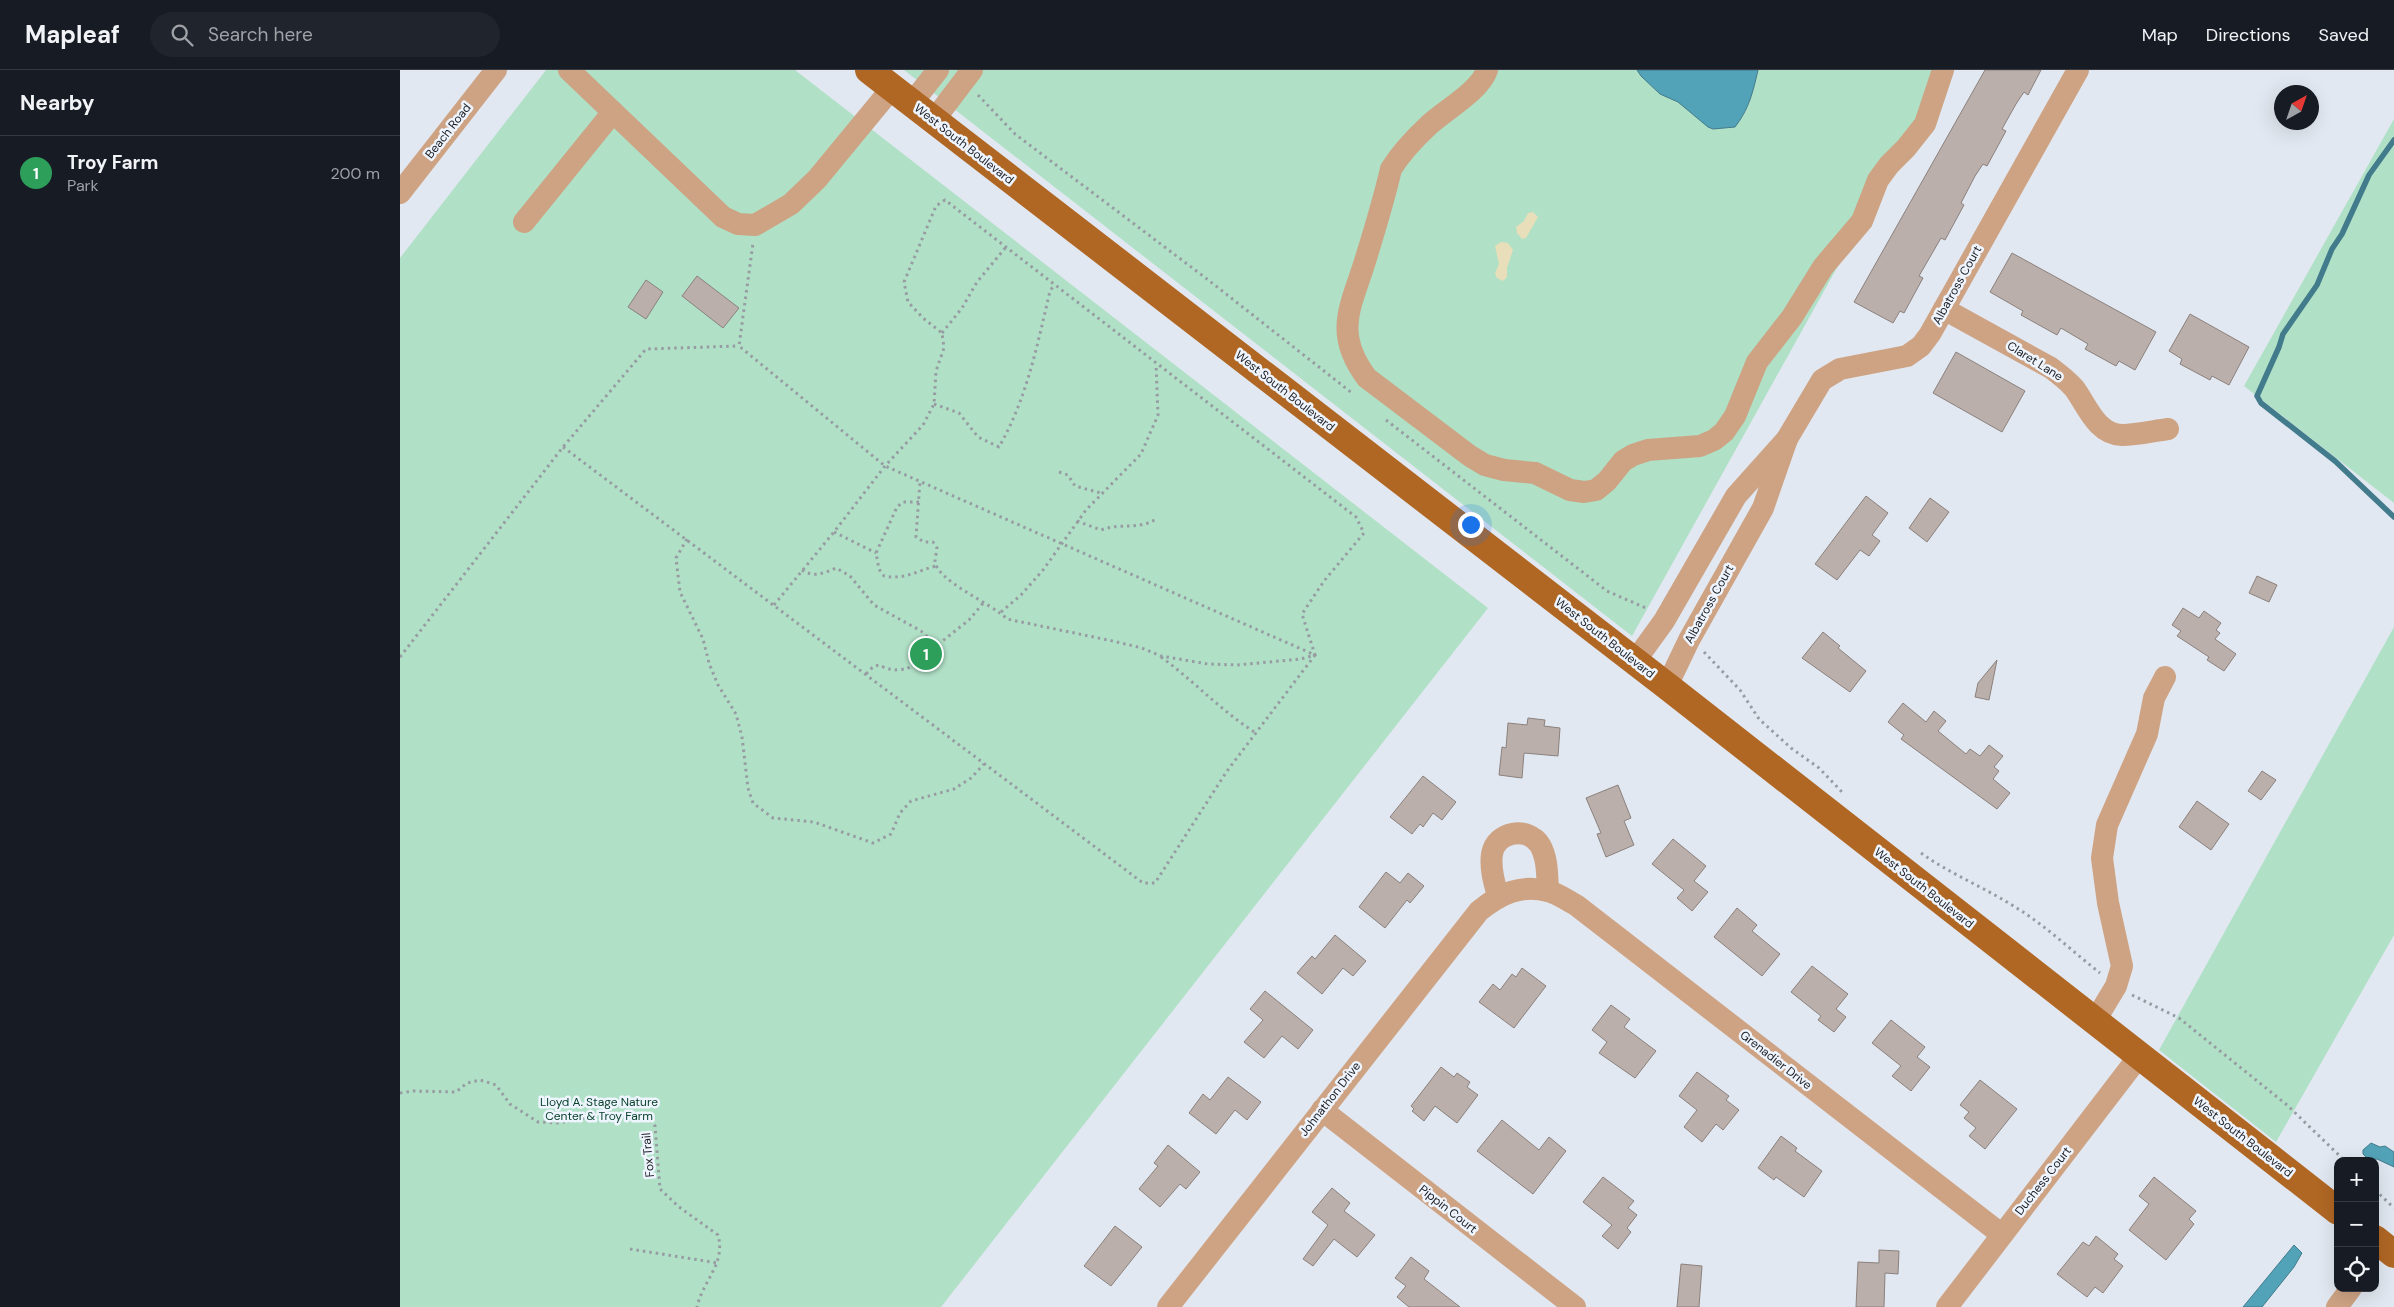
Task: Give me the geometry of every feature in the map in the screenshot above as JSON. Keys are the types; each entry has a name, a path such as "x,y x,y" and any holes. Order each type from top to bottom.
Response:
{"main road":[{"name":"West South Boulevard","path":"869,70 1635,661 2334,1208"}],"street":[{"name":"Beach Road","path":"401,189 496,70"},
{"path":"569,70 722,217 738,224 755,226 791,204 902,95 938,70"},
{"path":"934,120 972,70"},
{"path":"1487,70 1477,86 1428,125 1398,157 1391,169 1365,263 1349,306 1348,326 1350,345 1356,363 1367,378 1470,456 1485,465 1504,470 1535,473 1570,490 1584,492 1596,490 1623,461 1632,455 1648,450 1700,446 1714,440 1724,432 1735,416 1757,362 1792,317 1824,267 1862,221 1878,180 1889,164 1906,148 1924,124 1943,70"},
{"name":"Albatross Court","path":"1635,661 1664,621 1736,496 1787,439 1822,380 1840,369 1906,356 1921,346 1930,334 2078,70"},
{"path":"524,222 613,112"},
{"name":"Claret Lane","path":"1944,309 2057,372 2075,390 2093,418 2102,427 2120,435 2168,430"},
{"name":"Albatross Court","path":"1667,686 1689,640 1763,508 1787,439"},
{"path":"1703,555 1728,568"},
{"path":"2096,1021 2116,986 2122,966 2108,902 2102,858 2108,825 2147,734 2154,698 2165,677"},
{"path":"1498,896 1492,874 1492,852 1500,839 1514,832 1530,836 1539,845 1546,862 1548,891"},
{"name":"Grenadier Drive","path":"1520,890 1548,891 1576,905 2001,1234"},
{"name":"Johnathon Drive","path":"1168,1307 1479,911 1498,896 1520,890"},
{"name":"Duchess Court","path":"1947,1307 2001,1234 2140,1055"},
{"name":"Pippin Court","path":"1322,1110 1575,1307"},
{"path":"2337,1307 2348,1292"}],"path":[{"path":"979,96 1015,134 1207,279 1354,395"},
{"path":"774,605 885,466 923,425 934,404 936,371 944,348 942,333 923,318 908,302 904,282 936,206 945,200 1356,517 1364,533 1324,581 1302,614 1315,655"},
{"path":"739,346 755,226"},
{"path":"942,333 962,308 977,282 1006,247"},
{"path":"934,404 959,412 978,437 999,447 1012,425 1032,373 1050,291 1054,285"},
{"path":"400,657 563,447 646,349 739,346 885,466 1062,542 1181,597 1315,655"},
{"path":"1001,612 1021,595 1043,570 1077,521 1141,454 1158,416 1156,363"},
{"path":"1384,419 1607,591 1648,609"},
{"path":"563,447 1143,884 1155,883 1227,771 1315,655"},
{"path":"1059,472 1068,475 1075,486 1102,493"},
{"path":"920,481 916,537 924,542 933,542 938,548 934,561 938,570 958,586 1001,612 1007,619 1049,626 1142,648 1161,656 1188,676 1234,719 1256,732"},
{"path":"919,502 903,502 897,507 876,553 879,569 884,576 895,578 913,575 936,566"},
{"path":"1077,521 1101,530 1114,525 1147,525 1158,518"},
{"path":"834,532 876,553"},
{"path":"687,539 676,558 680,592 703,639 709,663 718,686 736,714 742,737 743,760 748,788 753,803 773,818 814,822 873,843 891,834 900,814 910,801 954,789 972,778 984,764"},
{"path":"802,570 809,574 823,574 836,568 850,576 874,605 921,630 936,645"},
{"path":"866,674 873,666 881,664 894,670 907,669 970,620 984,602"},
{"path":"1706,654 1740,690 1759,719 1791,748 1819,768 1848,797"},
{"path":"1161,656 1237,665 1301,659 1315,655"},
{"path":"1915,849 1952,873 1976,884 2017,908 2116,986 2179,1018 2287,1106 2341,1157"},
{"name":"Fox Trail","path":"400,1093 413,1091 456,1092 467,1083 480,1080 496,1086 510,1104 538,1122 559,1123 611,1113 647,1115 655,1126 660,1189 679,1207 718,1235 722,1248 718,1263 700,1295 696,1307"},
{"path":"2379,1194 2394,1208"},
{"path":"630,1249 718,1263"}],"green space":[{"name":"Lloyd A. Stage Nature Center & Troy Farm","path":"546,70 795,70 1488,608 941,1307 400,1307 400,258"},
{"path":"904,70 1947,70 1632,636"},
{"path":"2394,119 2394,503 2244,386"},
{"path":"2394,627 2394,935 2276,1142 2159,1050"}],"sand":[{"path":"1533,212 1538,217 1526,238 1522,239 1517,233 1516,227 1524,221 1528,213"},
{"path":"1501,242 1508,243 1513,250 1507,268 1507,277 1503,281 1497,278 1495,273 1499,264 1495,246"}],"water":[{"path":"1637,70 1758,70 1747,107 1735,127 1713,129 1678,102 1660,94"},
{"path":"2371,1143 2380,1147 2385,1146 2394,1152 2394,1167 2379,1160 2379,1157 2366,1157 2363,1154 2363,1150"},
{"path":"2294,1245 2302,1253 2294,1267 2262,1307 2243,1307"}],"building":[{"path":"1985,70 2041,70 2028,95 2024,92 2016,104 2002,129 2006,131 1987,166 1983,164 1975,176 1961,203 1964,205 1945,240 1941,238 1919,276 1923,278 1904,313 1900,311 1893,323 1854,302"},
{"path":"2012,253 2156,332 2135,370 2119,361 2116,366 2085,349 2088,344 2061,328 2057,335 2021,315 2023,311 1990,292"},
{"path":"697,276 739,308 723,328 682,296"},
{"path":"646,280 663,292 646,319 628,307"},
{"path":"2190,314 2249,347 2229,385 2212,376 2210,380 2180,364 2182,359 2169,351"},
{"path":"1956,352 2025,391 2002,432 1933,393"},
{"path":"1866,496 1888,513 1872,535 1880,541 1869,556 1860,550 1837,580 1815,564"},
{"path":"1930,498 1949,512 1927,542 1909,528"},
{"path":"2257,576 2277,585 2269,602 2249,593"},
{"path":"2183,608 2199,618 2204,611 2221,623 2216,630 2220,633 2215,639 2236,654 2224,671 2207,660 2209,657 2177,636 2181,631 2172,625"},
{"path":"1823,632 1840,646 1838,648 1866,671 1850,692 1802,658"},
{"path":"1997,660 1989,700 1975,697 1978,683"},
{"path":"1903,703 1926,722 1934,711 1946,721 1938,731 1966,754 1970,749 1980,756 1989,745 2003,756 1994,767 1999,771 1993,779 2010,793 1997,809 1901,739 1904,735 1888,722"},
{"path":"1528,718 1545,720 1544,726 1560,728 1558,756 1524,753 1522,778 1499,775 1502,747 1506,748 1508,723 1527,725"},
{"path":"2262,771 2276,780 2261,800 2248,791"},
{"path":"1423,776 1456,802 1442,820 1433,813 1423,827 1420,824 1412,834 1390,817"},
{"path":"1618,785 1631,818 1624,821 1634,845 1606,857 1597,834 1601,833 1586,798"},
{"path":"2197,801 2229,824 2211,850 2179,827"},
{"path":"1673,839 1706,866 1694,881 1708,892 1692,911 1677,898 1684,890 1652,864"},
{"path":"1386,872 1400,883 1408,873 1424,886 1410,903 1407,900 1385,928 1359,907"},
{"path":"1737,908 1757,925 1752,931 1780,954 1762,976 1714,937"},
{"path":"1335,935 1366,961 1353,976 1343,968 1322,994 1297,973 1312,956 1315,959"},
{"path":"1812,966 1848,994 1836,1009 1846,1017 1834,1032 1818,1020 1821,1016 1791,992"},
{"path":"1522,968 1546,986 1514,1028 1479,1002 1493,984 1500,990 1512,974 1516,977"},
{"path":"1265,991 1313,1030 1298,1049 1282,1036 1264,1058 1244,1042 1263,1020 1250,1009"},
{"path":"1611,1005 1630,1019 1624,1027 1656,1051 1635,1078 1599,1053 1607,1042 1592,1030"},
{"path":"1891,1020 1925,1047 1917,1057 1930,1067 1911,1091 1892,1076 1901,1066 1872,1043"},
{"path":"1441,1067 1454,1077 1457,1073 1470,1082 1467,1087 1478,1095 1457,1123 1435,1106 1424,1121 1412,1111 1414,1109 1411,1106"},
{"path":"1697,1072 1729,1096 1726,1100 1739,1110 1723,1130 1716,1124 1702,1142 1684,1127 1697,1110 1679,1096"},
{"path":"1228,1077 1261,1102 1247,1120 1235,1110 1216,1134 1189,1113 1203,1094 1210,1100"},
{"path":"1980,1080 2017,1109 1985,1149 1969,1136 1976,1128 1964,1118 1969,1112 1960,1105"},
{"path":"1502,1120 1539,1150 1549,1137 1566,1151 1533,1194 1477,1151"},
{"path":"1781,1136 1797,1148 1795,1151 1822,1171 1804,1197 1776,1177 1774,1180 1758,1168"},
{"path":"1168,1145 1200,1172 1186,1189 1180,1184 1160,1207 1139,1189 1158,1166 1154,1163"},
{"path":"1603,1177 1634,1201 1628,1208 1637,1215 1627,1228 1631,1232 1618,1249 1602,1236 1612,1225 1583,1202"},
{"path":"2154,1177 2196,1211 2189,1219 2194,1224 2166,1260 2129,1230 2149,1204 2139,1196"},
{"path":"1332,1188 1350,1203 1344,1211 1375,1235 1357,1257 1334,1239 1313,1266 1303,1259 1328,1225 1312,1212"},
{"path":"1115,1226 1142,1247 1111,1286 1084,1266"},
{"path":"2096,1236 2118,1254 2114,1259 2123,1266 2103,1293 2095,1287 2087,1297 2057,1274 2083,1242 2089,1246"},
{"path":"1879,1250 1899,1251 1898,1274 1885,1273 1884,1307 1856,1307 1858,1262 1879,1263"},
{"path":"1411,1257 1429,1271 1424,1279 1460,1307 1409,1307 1397,1297 1406,1286 1395,1278"},
{"path":"1681,1264 1702,1266 1699,1307 1677,1307"}],"waterway":[{"path":"2394,140 2369,175 2342,234 2332,249 2317,285 2283,334 2257,396 2261,403 2335,461 2394,517"}],"place":[{"name":"Troy Farm","path":"926,654"}]}
